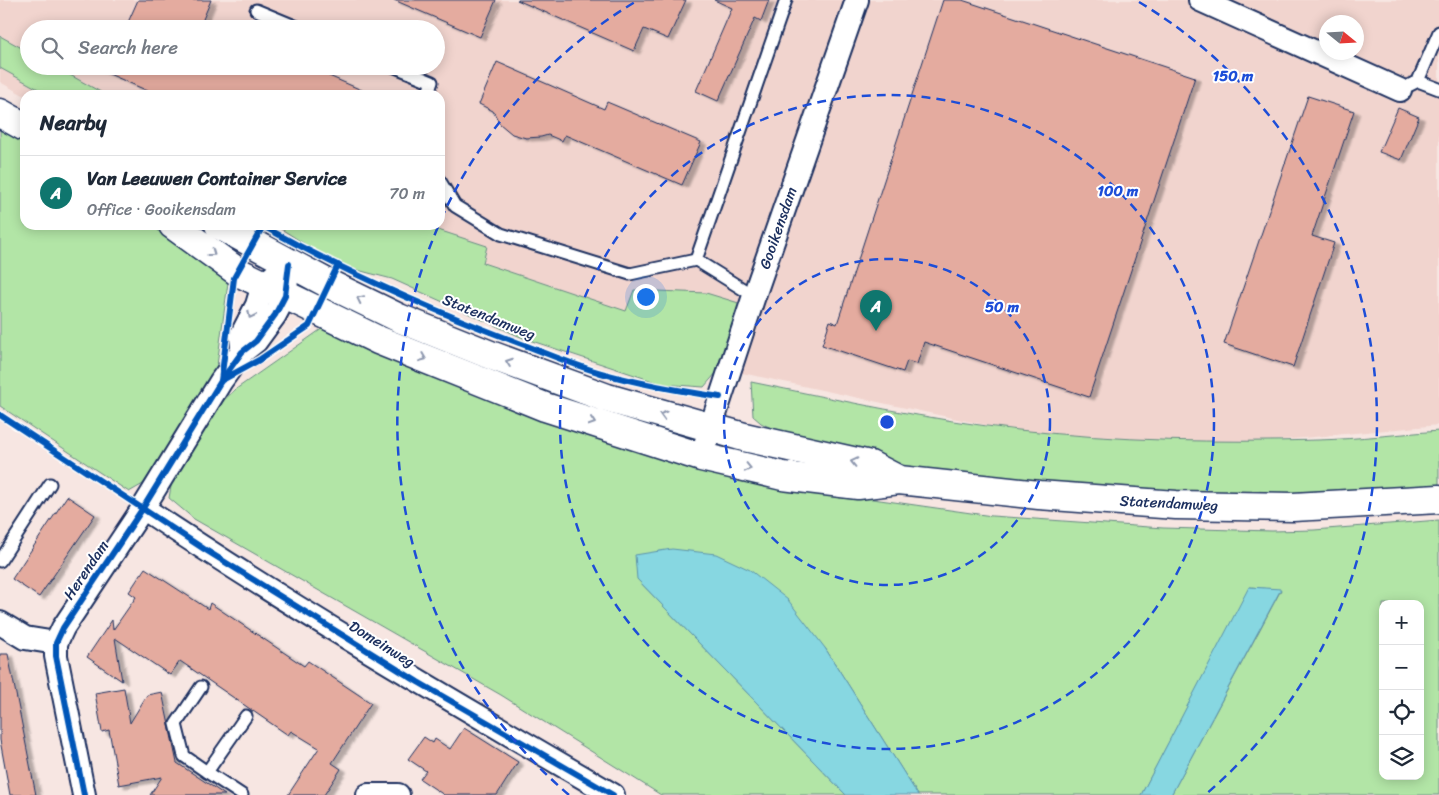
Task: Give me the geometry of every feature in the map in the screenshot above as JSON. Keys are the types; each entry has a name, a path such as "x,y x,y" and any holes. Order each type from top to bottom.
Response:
{"main road":[{"path":"0,113 20,124"},
{"name":"Statendamweg","path":"180,230 238,272 378,340 545,407 701,457 792,477 858,485 899,480 1040,495 1176,506 1293,506 1439,499"},
{"name":"Statendamweg","path":"228,230 289,264 399,318 493,356 607,398 710,428 870,465 899,480"}],"street":[{"name":"Gooikensdam","path":"701,457 754,296 857,0"},
{"path":"1200,0 1409,86"},
{"path":"274,290 289,264"},
{"name":"Herendam","path":"56,643 63,628 143,508 221,380 242,352 242,334 256,305 274,290"},
{"name":"Domeinweg","path":"143,508 204,549 418,682 613,795"},
{"path":"0,623 25,638 56,643 56,656 84,795"},
{"path":"368,795 398,795"}],"lane":[{"path":"696,260 786,0"},
{"path":"256,10 280,20"},
{"path":"1439,32 1409,86 1439,89"},
{"path":"415,75 432,82 430,90"},
{"path":"445,189 455,206 501,234 630,274 696,260 754,296"},
{"path":"0,562 50,484"},
{"path":"201,687 176,724 184,756 242,795"},
{"path":"207,772 246,716"}],"shaded area":[{"path":"0,0 1439,0 1439,425 1126,455 709,366 268,230 445,230 445,90 20,90 20,93 0,82"}],"green space":[{"path":"0,36 20,47 20,75 70,75 97,90 40,90 0,68"},
{"path":"0,123 20,135 20,230 166,230 229,275 216,373 143,484 129,492 0,406"},
{"path":"283,230 438,230 487,246 483,263 626,311 634,290 706,293 742,304 723,365 704,387 662,384 523,338 392,279 338,265"},
{"path":"323,328 789,487 992,516 1163,528 1272,531 1314,530 1439,520 1439,795 1171,795 1281,590 1250,587 1141,795 918,795 825,648 637,579 846,795 661,795 501,695 194,519 169,498 173,475 224,400 236,389"},
{"path":"751,382 952,421 1093,437 1206,441 1281,441 1348,439 1439,431 1439,491 1280,499 958,478 815,450 761,423 753,416"}],"water":[{"path":"672,549 716,554 750,570 788,600 825,648 918,795 846,795 637,579 635,555"},
{"path":"1249,587 1281,589 1171,795 1141,795"}],"building":[{"path":"138,0 211,0 203,20 129,20"},
{"path":"394,0 496,0 480,37 445,22 445,20 440,20"},
{"path":"517,0 686,0 668,39 644,29 634,51"},
{"path":"714,0 769,0 761,21 755,18 718,101 696,91 732,8"},
{"path":"943,0 962,0 1195,77 1089,397 924,342 917,364 907,361 903,372 822,345 830,321 837,324"},
{"path":"497,62 604,109 607,102 701,142 682,185 565,135 562,141 548,135 526,138 512,134 500,124 493,111 479,104"},
{"path":"111,75 327,75 361,90 146,90"},
{"path":"1308,96 1354,111 1312,236 1334,243 1293,367 1224,344"},
{"path":"1398,108 1419,117 1401,160 1379,152"},
{"path":"67,496 95,515 39,597 12,579"},
{"path":"145,568 208,609 210,603 304,666 308,661 371,703 332,763 341,769 324,795 288,795 319,748 291,731 288,735 180,661 170,675 115,638 122,681 87,657 112,620 113,630 136,597 129,592"},
{"path":"0,654 8,654 36,795 10,795 0,740"},
{"path":"124,688 130,723 147,695 162,692 177,763 225,795 150,795 162,777 119,785 109,730 102,732 95,693"},
{"path":"464,728 518,762 497,795 444,795 420,779 426,771 408,759 424,737 433,743 435,739 450,749"}],"cycle path":[{"path":"221,381 234,278 261,230"},
{"path":"270,230 388,289 570,363 630,381 720,397"},
{"path":"84,795 56,656 56,643 63,628 143,508 221,381 242,352 256,341 275,315 285,296 289,264"},
{"path":"224,379 259,360 309,326 338,265"},
{"path":"0,415 204,549 418,682 613,795"}],"place":[{"name":"Van Leeuwen Container Service","path":"876,331"}]}
